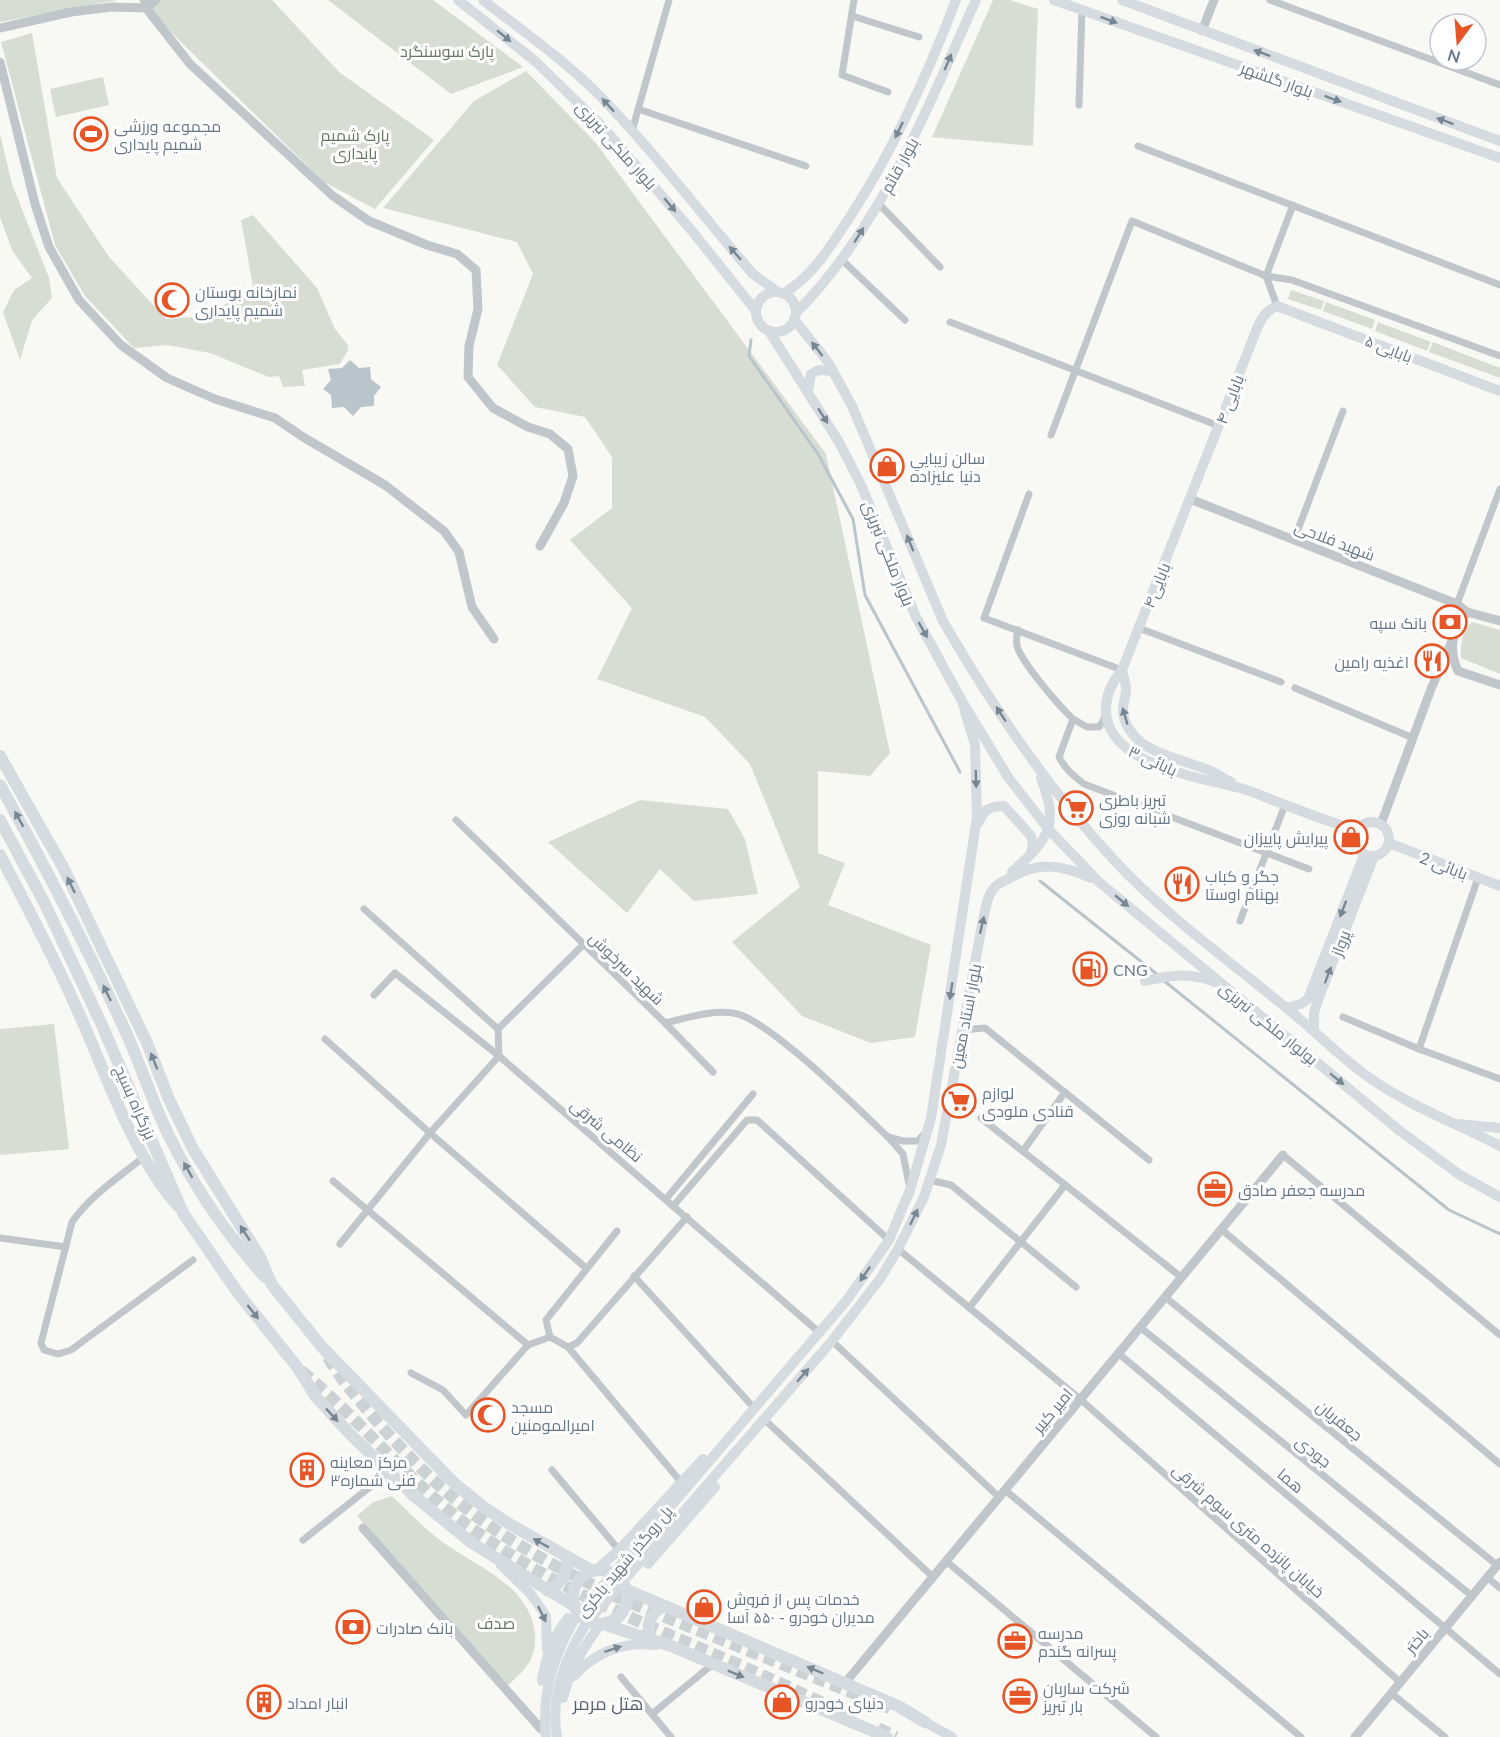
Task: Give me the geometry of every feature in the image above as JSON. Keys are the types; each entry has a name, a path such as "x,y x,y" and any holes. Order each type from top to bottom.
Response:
{"highway":[{"path":"0,756 80,901 147,1043 168,1097 193,1149 260,1257 272,1285 322,1347 454,1483 510,1525 594,1571 613,1574 620,1580 627,1597 622,1612 610,1622 602,1624"},
{"name":"بزرگراه بسیج","path":"0,785 54,883 128,1038 174,1144 196,1185 248,1258 272,1285"},
{"name":"بزرگراه بسیج","path":"0,820 44,902 101,1023 183,1213 238,1293 298,1368 316,1397 351,1436 389,1472 454,1530 575,1607"},
{"path":"0,855 71,995 144,1157 166,1193 183,1213"},
{"path":"548,1591 560,1583 564,1577 567,1557"},
{"path":"594,1571 578,1581 573,1597 575,1607 586,1620 671,1646 887,1737"},
{"path":"625,1588 898,1706 924,1722"},
{"path":"650,1638 648,1625 650,1619 664,1606"}],"main road":[{"name":"بلوار ملکى تبریزى","path":"458,0 534,61 603,127 692,231 756,311"},
{"name":"بلوار ملکى تبریزى","path":"483,0 572,70 632,130 753,274 780,293"},
{"name":"بلوار قائم","path":"795,316 842,260 878,202 915,137 976,0"},
{"name":"بلوار گلشهر","path":"1054,0 1500,158"},
{"name":"بلوار گلشهر","path":"1122,0 1500,141"},
{"name":"بلوار قائم","path":"780,293 801,283 861,200 885,159 922,82 954,2"},
{"path":"771,292 780,293 792,302 795,316 792,324 781,332 769,331 759,323 756,311 760,299 771,292"},
{"name":"۵ بابایی","path":"1277,306 1500,391"},
{"name":"بابایی ۴","path":"1190,499 1256,331 1263,317 1270,309 1277,306"},
{"name":"بلوار ملکى تبریزى","path":"795,316 833,371 852,406 943,621 961,653 1036,766"},
{"name":"بلوار ملکى تبریزى","path":"769,331 839,442 861,485 916,617 962,701 1008,777 1050,831"},
{"path":"808,392 811,374 819,369 833,371"},
{"name":"بابایی۴","path":"1122,670 1190,499"},
{"path":"1106,713 1105,703 1114,680 1122,670"},
{"name":"بابائی ۳","path":"1122,670 1126,689 1122,704 1125,720 1131,732 1141,742 1162,753 1210,771 1242,788 1357,831"},
{"name":"بلوار استاد معین","path":"755,1409 847,1300 889,1240 910,1190 928,1130 977,817 975,746 962,701"},
{"name":"بابائی ۳","path":"1106,713 1106,723 1114,737 1126,749 1180,772 1242,788"},
{"path":"996,886 1044,840 1051,821 1048,795 1036,766"},
{"name":"بولوار ملکی تبریزی","path":"1036,766 1116,862 1176,918 1287,1008 1367,1077 1408,1101 1500,1146"},
{"path":"974,830 983,812 993,806 1004,806 1030,836 1034,844 1031,854"},
{"path":"1370,822 1381,824 1388,832 1389,843 1384,852 1369,856 1357,847 1355,837 1357,831 1370,822"},
{"name":"بولوار ملکی تبریزی","path":"1050,831 1099,882 1400,1131 1460,1175 1500,1197"},
{"name":"بابائی 2","path":"1389,843 1500,886"},
{"name":"پرواز","path":"1287,1008 1301,1004 1308,999 1369,856"},
{"name":"پرواز","path":"1314,1031 1314,1013 1318,1000 1369,856"},
{"path":"996,886 1021,871 1040,866 1074,870 1099,882"},
{"name":"بلوار استاد معین","path":"765,1420 832,1341 880,1279 924,1197 941,1145 982,925 990,896 996,886"},
{"path":"1145,981 1176,974 1190,975 1214,981 1228,989"},
{"path":"1458,1124 1500,1128"},
{"path":"594,1571 619,1550 732,1427 755,1409"},
{"name":"پل روگذر شهید باکری","path":"544,1734 545,1706 551,1672 563,1640 576,1617 755,1409"},
{"path":"625,1588 701,1503 751,1443 765,1420"},
{"name":"پل روگذر شهید باکری","path":"558,1737 555,1708 561,1676 586,1624 765,1420"},
{"path":"490,1555 530,1593 546,1616 547,1661"},
{"path":"544,1734 539,1705 543,1672 556,1636 575,1607"},
{"path":"558,1737 561,1707 568,1683 583,1647 602,1624"},
{"path":"568,1683 596,1656 617,1647 641,1643 671,1646"},
{"path":"924,1722 952,1737"}],"street":[{"path":"0,28 70,12 145,4 156,0"},
{"path":"632,130 669,0"},
{"path":"855,0 843,75 888,92"},
{"path":"1202,31 1214,0"},
{"path":"1270,0 1500,85"},
{"path":"145,4 190,64 333,196 369,221 427,245 457,254 476,270 478,309 470,346 468,377 493,408 528,427 550,434 568,448 573,476 564,503 540,546"},
{"path":"1078,105 1082,10"},
{"path":"852,16 919,37"},
{"path":"0,62 34,204 49,247 79,300 121,345 167,378 215,399 275,418 303,437 385,484 444,531 459,552 472,607 494,639"},
{"path":"638,109 806,166"},
{"path":"1138,146 1500,285"},
{"path":"878,202 940,267"},
{"path":"1277,306 1266,276 1293,206"},
{"path":"1051,435 1132,221 1266,276 1292,280 1500,356"},
{"path":"842,260 905,320"},
{"path":"950,322 1219,426"},
{"path":"1294,540 1343,411"},
{"path":"1457,604 1500,489"},
{"path":"1029,494 984,618 1122,670"},
{"name":"شهید فلاحی","path":"1190,499 1457,604 1467,612"},
{"path":"1381,824 1458,623 1467,612 1500,621"},
{"path":"1139,628 1281,682"},
{"path":"1018,630 1016,646 1062,709 1087,727 1099,727 1106,713"},
{"path":"1452,641 1451,648 1458,671"},
{"path":"1431,689 1444,675 1458,671 1500,685"},
{"path":"1295,688 1413,738"},
{"path":"1073,719 1059,758 1064,766 1084,784 1309,869"},
{"path":"1240,921 1285,805"},
{"name":"شهید سرخوش","path":"456,820 665,1023 716,1012 736,1013 761,1025 796,1053 888,1137 903,1154 910,1190"},
{"path":"1419,1049 1478,878"},
{"path":"340,1244 430,1133 499,1056 498,1029 364,909"},
{"path":"498,1029 583,945"},
{"name":"نظامی شرقی","path":"374,995 395,973 499,1056 820,1333"},
{"path":"1343,1017 1419,1049 1500,1078"},
{"path":"665,1023 713,1072"},
{"path":"962,1030 985,1028 1149,1160"},
{"path":"325,1039 586,1268"},
{"path":"1023,1151 1065,1092"},
{"path":"666,1199 753,1094"},
{"path":"981,1118 1181,1277"},
{"path":"674,1205 747,1119 758,1120 889,1240"},
{"path":"888,1137 903,1141 918,1141 928,1130"},
{"path":"1282,1155 1500,1335"},
{"name":"امیر کبیر","path":"845,1683 1282,1155"},
{"path":"144,1157 82,1208 72,1222 41,1343 44,1350 58,1354 71,1350 193,1260"},
{"path":"929,1180 951,1185 1076,1287"},
{"path":"333,1181 528,1345"},
{"path":"969,1308 1065,1185"},
{"path":"568,1347 577,1343 687,1217"},
{"path":"1221,1229 1500,1464"},
{"path":"617,1231 546,1320 550,1336 568,1347 681,1482"},
{"path":"0,1238 66,1247"},
{"name":"خیابان پانزده متری سوم شرقی","path":"898,1249 1080,1400 1401,1682"},
{"path":"634,1276 755,1409"},
{"name":"جعفریان","path":"1165,1297 1499,1563"},
{"name":"جودی","path":"1140,1327 1472,1596"},
{"path":"411,1373 443,1390 466,1415 528,1345 550,1336"},
{"path":"832,1341 1002,1493 1301,1737"},
{"name":"هما","path":"1118,1353 1500,1674"},
{"path":"765,1420 933,1577"},
{"path":"552,1470 619,1550"},
{"path":"303,1540 389,1472"},
{"path":"363,1528 544,1734"},
{"path":"946,1561 1156,1737"},
{"name":"باختر","path":"1355,1737 1499,1563"},
{"path":"1487,1577 1500,1588"},
{"path":"652,1714 713,1664"},
{"path":"621,1677 671,1737"},
{"path":"1391,1693 1445,1737"}],"green space":[{"path":"0,0 118,0 0,22"},
{"name":"پارک شمیم پایداری","path":"138,0 272,0 339,72 434,140 375,209 324,182"},
{"name":"پارک سوسنگرد","path":"328,0 433,0 523,67 451,94"},
{"path":"993,0 1010,0 1038,9 1033,146 932,137"},
{"path":"32,33 57,178 109,257 166,319 207,316 253,286 241,220 253,215 317,288 335,329 348,345 348,350 340,364 302,370 305,386 283,387 279,376 269,377 210,353 167,345 134,348 85,296 55,245 1,42"},
{"path":"526,71 595,142 826,454 890,753 870,776 818,771 818,853 845,863 828,905 931,945 915,1037 871,1043 802,1016 732,942 800,887 750,764 705,717 597,679 632,608 570,540 612,508 612,457 585,417 535,407 497,365 533,274 517,242 383,208 474,101"},
{"path":"103,77 109,105 56,117 50,89"},
{"path":"0,134 12,184 49,278 52,298 32,320 20,360 3,312 14,290 32,278 12,250 0,217"},
{"path":"1291,290 1324,301 1321,310 1288,299"},
{"path":"1326,302 1375,320 1372,329 1323,311"},
{"path":"1378,322 1431,342 1427,351 1375,331"},
{"path":"1433,342 1500,368 1500,378 1429,352"},
{"path":"1472,622 1500,630 1500,674 1461,658 1462,638"},
{"path":"640,800 728,809 745,839 758,894 694,901 660,869 627,913 548,842"},
{"path":"54,1024 69,1149 0,1155 0,1029"},
{"name":"صدف","path":"392,1496 436,1537 498,1578 524,1603 532,1619 535,1645 531,1659 523,1671 507,1686 357,1516 373,1502"}],"shaded area":[{"path":"350,360 359,368 370,367 371,379 381,387 374,396 374,406 361,407 353,416 344,407 332,408 331,395 323,389 331,380 328,369 342,368"}],"waterway":[{"path":"751,340 749,356 818,454 853,519 865,595 960,772"},
{"path":"1040,881 1158,975"},
{"path":"1163,980 1449,1210 1500,1234"}],"tunnel":[{"path":"328,1357 356,1397 417,1464 462,1505 518,1544 619,1598 890,1708"},
{"path":"301,1371 324,1390 431,1495 454,1515 508,1553 568,1588 860,1720"},
{"path":"878,1728 896,1737"}],"place":[{"name":"مجموعه ورزشی شمیم پایداری","path":"91,134"},
{"name":"نمازخانه بوستان شمیم پایداری","path":"172,300"},
{"name":"سالن زيبايي دنيا عليزاده","path":"887,466"},
{"name":"بانک سپه","path":"1450,622"},
{"name":"اغذیه رامین","path":"1432,661"},
{"name":"تبریز باطری شبانه روزی","path":"1076,808"},
{"name":"پیرایش پاییزان","path":"1351,837"},
{"name":"جگر و کباب بهنام اوستا","path":"1182,884"},
{"name":"CNG","path":"1090,969"},
{"name":"لوازم قنادی ملودی","path":"959,1101"},
{"name":"مدرسه جعفر صادق","path":"1215,1189"},
{"name":"مسجد امیرالمومنین","path":"488,1415"},
{"name":"مرکز معاینه فنی شماره۳","path":"307,1470"},
{"name":"خدمات پس از فروش مدیران خودرو - ۵۵۰ آسا","path":"704,1607"},
{"name":"بانک صادرات","path":"353,1627"},
{"name":"مدرسه پسرانه گندم","path":"1015,1641"},
{"name":"شرکت ساربان بار تبریز","path":"1020,1696"},
{"name":"انبار امداد","path":"264,1702"},
{"name":"دنیای خودرو","path":"782,1702"}],"district":[{"name":"هتل مرمر","path":"608,1703"}]}
